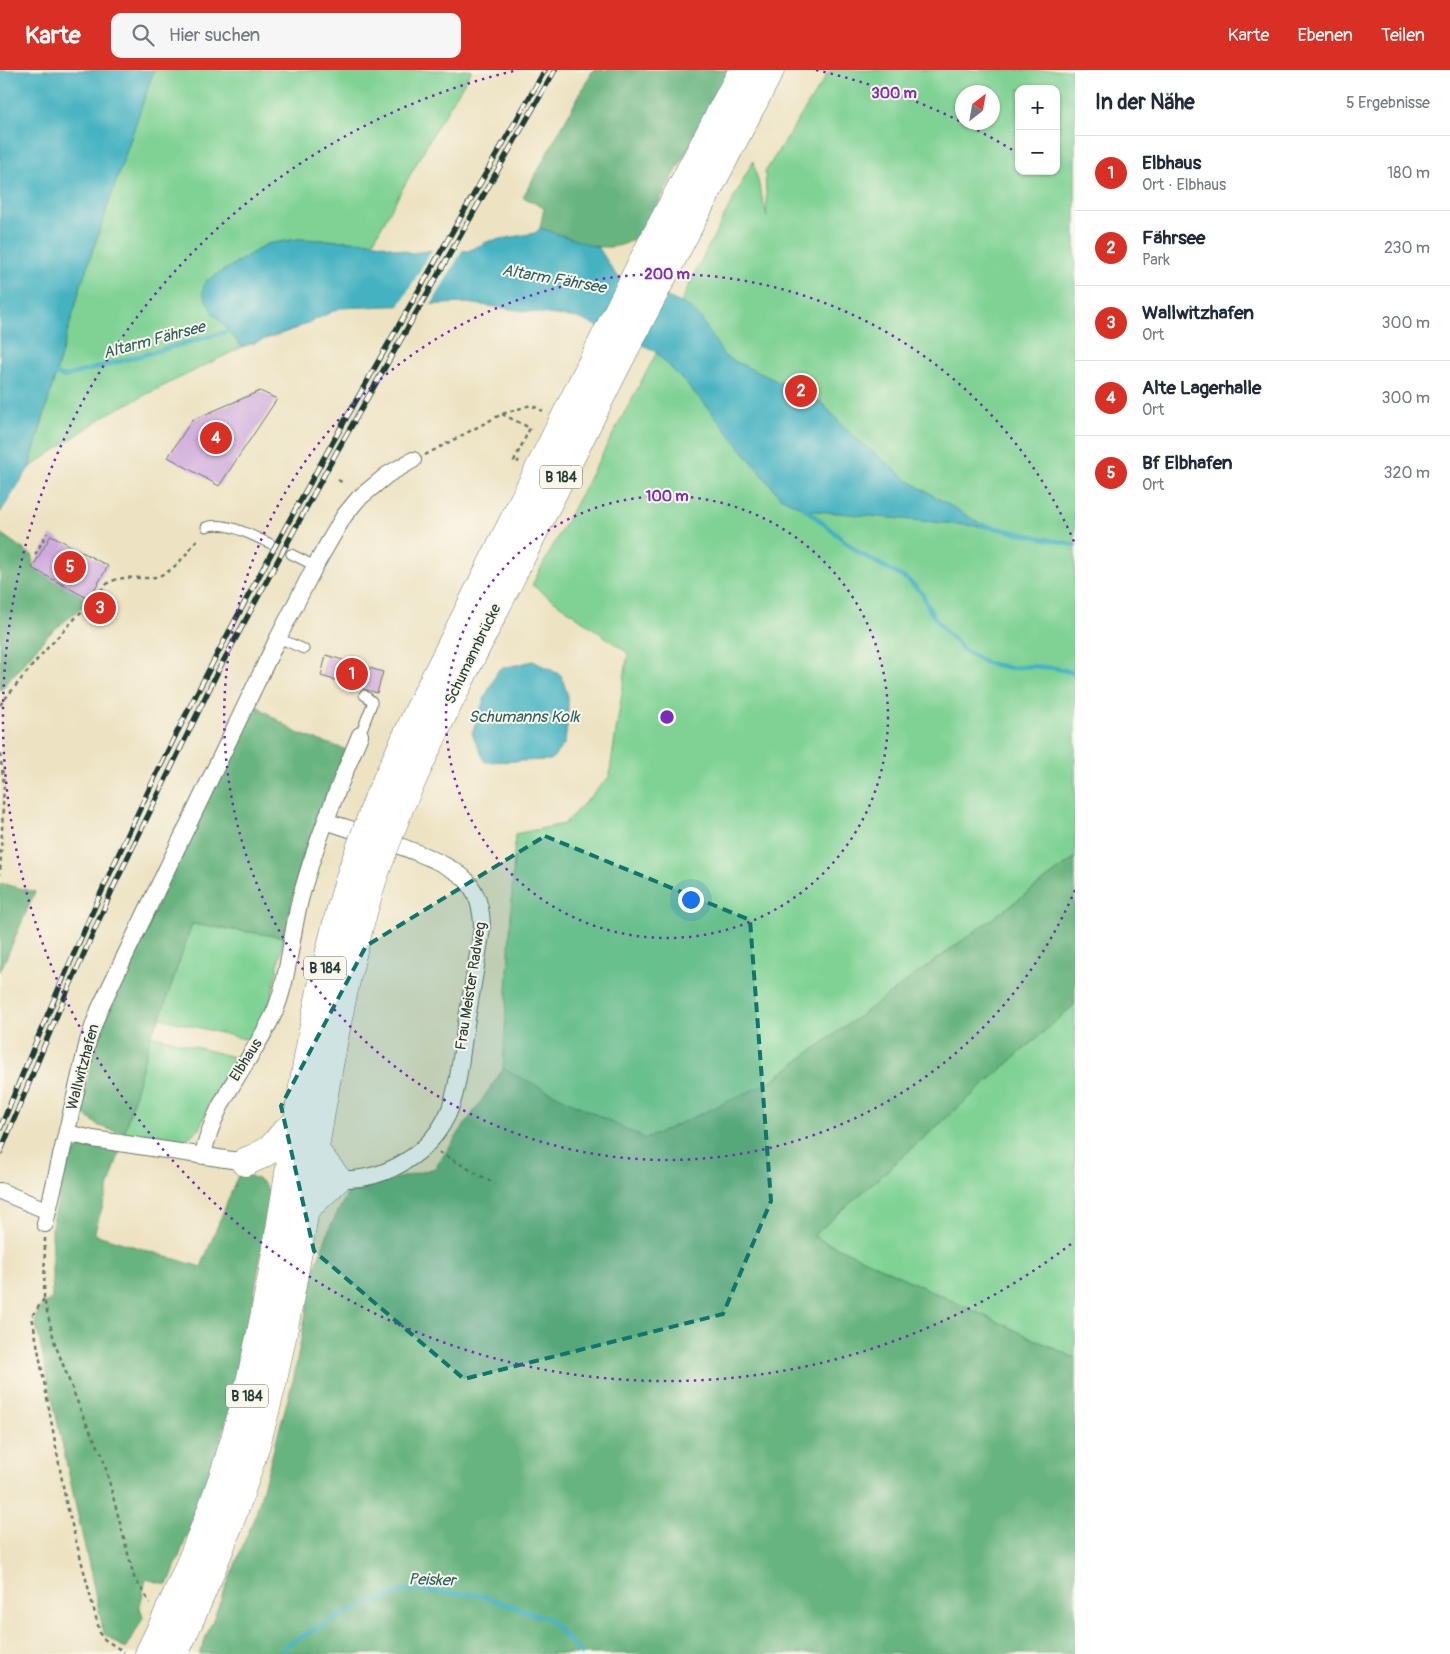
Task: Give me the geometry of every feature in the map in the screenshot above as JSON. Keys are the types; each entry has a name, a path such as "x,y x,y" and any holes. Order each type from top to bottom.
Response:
{"highway":[{"name":"B 184","path":"496,580 660,252 744,70"},
{"name":"B 184","path":"660,252 770,70"},
{"name":"B 184","path":"496,580 548,417 604,365"},
{"name":"Schumannbrücke","path":"364,872 389,803 428,717 496,580"},
{"name":"B 184","path":"136,1653 194,1553 220,1487 237,1432 257,1354 323,978 364,872"},
{"name":"B 184","path":"174,1654 224,1538 253,1456 276,1366 364,872"},
{"path":"245,1162 262,1155 276,1144 284,1131 296,1125"},
{"path":"304,1210 337,1179 314,1151"},
{"path":"245,1162 266,1169 287,1181"}],"street":[{"name":"Wallwitzhafen","path":"47,1218 88,1041 99,1010 278,638 314,566 341,522 358,500 387,475 413,460"},
{"name":"Elbhaus","path":"203,1156 212,1120 220,1103 261,1038 275,1010 282,989 300,900 326,821 360,735"},
{"path":"326,821 451,868 467,882 480,908 482,928 454,1091 443,1121 426,1144 395,1168 366,1177 337,1179"},
{"path":"66,1133 245,1162"},
{"path":"0,1191 47,1218"}],"lane":[{"path":"206,527 214,524 227,526 271,544"},
{"path":"291,554 314,566"},
{"path":"278,638 304,649"},
{"path":"360,735 372,704 372,701 364,695"}],"path":[{"path":"413,460 430,453 502,414 531,405 548,417"},
{"path":"502,414 530,428 514,461 517,462 535,428"},
{"path":"338,480 344,483"},
{"path":"0,705 52,643 108,582 120,576 149,578 176,567 206,527"},
{"path":"35,555 47,533"},
{"path":"0,754 4,784 0,875"},
{"path":"426,1144 495,1184"},
{"path":"47,1218 44,1299 55,1344 84,1419 102,1454 134,1577 154,1609"},
{"path":"44,1299 32,1316 66,1502 101,1637 136,1653"}],"highlighted area":[{"path":"545,836 750,920 771,1201 723,1314 464,1379 314,1251 281,1106 366,946"}],"green space":[{"path":"154,70 472,70 434,132 373,242 298,239 267,244 237,264 213,313 242,347 109,413 29,468 81,285"},
{"path":"593,70 732,70 643,231 632,240 620,245 607,247 580,243 540,228 544,208 523,197"},
{"path":"830,70 1075,70 1075,858 768,1083 646,1139 503,1069 515,834 564,824 609,777 628,653 532,585 671,326 691,280 753,161 767,217 765,172"},
{"path":"0,533 33,556 32,567 90,600 47,636 0,691"},
{"path":"254,704 297,733 347,750 321,808 300,867 284,937 192,924 160,1018 151,1035 124,1134 99,1126 81,1112 95,1046 104,1016"},
{"path":"1075,858 1075,1004 813,1236 1075,1358 1075,1654 199,1654 256,1513 294,1377 314,1270 330,1227 348,1192 435,1168 503,1069 646,1139 768,1083"},
{"path":"0,883 35,892 0,972"},
{"path":"192,924 284,937 269,1009 253,1041 160,1018"},
{"path":"1075,1004 1075,1358 813,1236"},
{"path":"151,1035 237,1058 216,1089 199,1129 183,1142 124,1134"},
{"path":"84,1142 120,1150 94,1234 201,1267 239,1173 262,1182 271,1195 247,1336 214,1466 168,1585 146,1579 140,1607 143,1618 126,1649 104,1634 35,1320 39,1308 52,1298 52,1225 69,1158"}],"water":[{"path":"0,70 154,70 81,285 29,468 0,513"},
{"path":"540,228 599,248 616,275 686,305 701,318 724,356 821,402 853,436 909,481 986,527 806,510 780,497 704,403 654,350 578,318 466,303 340,308 295,329 242,347 213,313 202,292 206,281 267,244 298,239 373,242 412,253 436,250 468,251 489,241 535,233"},
{"name":"Schumanns Kolk","path":"533,661 561,675 568,696 565,743 551,760 485,762 472,733 485,697 499,669"}],"pier":[{"path":"433,248 463,249 430,307 398,308"}],"building":[{"path":"260,391 277,399 219,486 168,457 192,420"},
{"path":"51,535 108,566 89,599 32,568"},
{"path":"326,655 383,672 377,693 321,676"}],"waterway":[{"name":"Altarm Fährsee","path":"51,371 63,377 233,330"},
{"path":"802,506 858,552 908,580 922,593 932,614 945,631 964,650 987,663 1011,668 1032,666 1055,668 1075,673"},
{"name":"Altarm Fährsee","path":"981,525 1075,545"},
{"name":"Peisker","path":"280,1654 286,1645 348,1612 406,1590 479,1595 549,1619 581,1654"}],"railway":[{"path":"0,1129 126,837 211,666 333,441 545,70"},
{"path":"0,1153 59,1010 113,888 218,671 336,453 555,70"}],"place":[{"name":"Fährsee","path":"801,391"},
{"name":"Alte Lagerhalle","path":"216,438"},
{"name":"Bf Elbhafen","path":"70,567"},
{"name":"Wallwitzhafen","path":"100,608"},
{"name":"Elbhaus","path":"352,674"}]}
